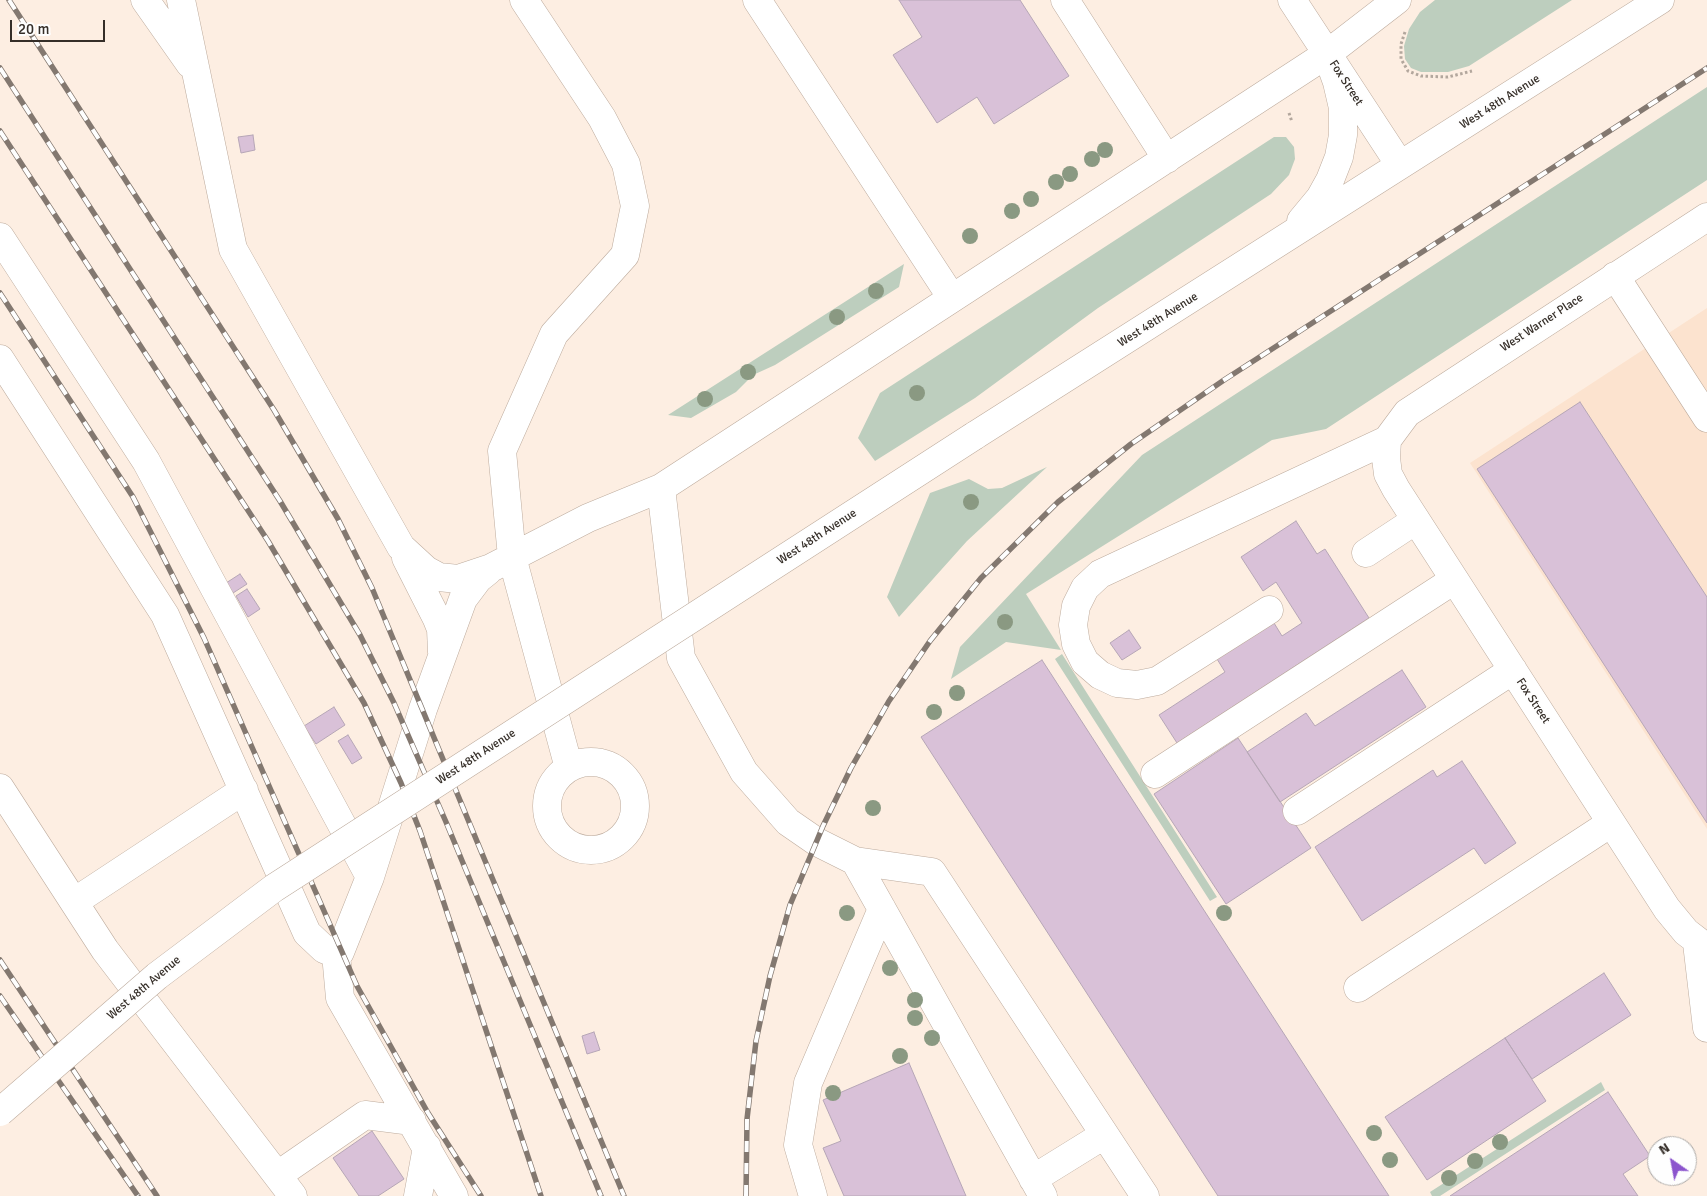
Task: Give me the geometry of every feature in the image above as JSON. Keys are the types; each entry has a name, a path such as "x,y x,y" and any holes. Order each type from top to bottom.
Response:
{"street":[{"path":"145,0 197,74"},
{"path":"181,0 234,249 401,547 441,629 441,655"},
{"path":"524,0 602,118 626,164 635,206 625,255 554,334 502,451 502,563 568,768"},
{"path":"756,0 952,298"},
{"path":"1065,0 1167,159"},
{"name":"Fox Street","path":"1292,0 1400,165"},
{"path":"336,954 340,952 370,877 441,655 463,599 478,578 502,563 588,518 661,488 1327,54 1397,0"},
{"name":"West 48th Avenue","path":"0,1112 157,976 274,888 974,436 1660,0"},
{"path":"1286,238 1320,198 1330,180 1339,157 1343,135 1343,108 1338,82 1327,54"},
{"name":"West Warner Place","path":"1387,440 1407,413 1423,401 1707,216"},
{"path":"0,237 146,461 370,877"},
{"path":"1615,276 1707,418"},
{"path":"0,359 165,615 307,933 324,949 336,954"},
{"path":"1269,610 1157,681 1137,685 1118,683 1100,675 1085,662 1076,644 1073,625 1076,606 1085,588 1100,574 1387,440"},
{"name":"Fox Street","path":"1387,440 1388,474 1416,520 1668,909 1679,925 1702,945"},
{"path":"661,488 681,658 744,772 764,797 788,822 817,842 854,861 932,872 1145,1196"},
{"path":"1366,553 1416,520"},
{"path":"401,547 415,561 439,577 458,579 502,563"},
{"path":"1155,774 1454,580"},
{"path":"1298,811 1513,670"},
{"path":"0,788 105,950 286,1186 365,1115 412,1121"},
{"path":"74,902 244,790"},
{"path":"1358,988 1611,823"},
{"path":"854,861 1038,1188 1104,1134"},
{"path":"813,1196 798,1145 808,1083 882,909"},
{"path":"1702,945 1707,1028"},
{"path":"336,954 340,998 454,1196"},
{"path":"418,1196 426,1147"}],"path":[{"path":"1406,28 1401,44 1401,59 1408,71 1421,76 1448,77 1472,71"}],"shaded area":[{"path":"1707,308 1707,829 1470,463"}],"green space":[{"path":"1435,0 1572,0 1469,66 1448,72 1421,72 1411,68 1405,59 1404,46 1409,29 1420,12"},
{"path":"1707,87 1707,180 1326,429 1272,440 1026,594 1061,650 1006,642 951,679 960,647 1142,455"},
{"path":"1274,137 1286,137 1294,147 1295,159 1289,175 1271,194 1098,308 975,398 875,461 858,438 880,393"},
{"path":"904,264 899,287 775,365 753,375 736,392 691,418 668,415"},
{"path":"1047,467 967,541 899,617 887,597 930,493 969,479 988,489 1002,488"},
{"path":"1062,654 1217,897 1210,901 1055,659"},
{"path":"1601,1082 1605,1090 1440,1196 1432,1196 1430,1192"}],"building":[{"path":"899,0 1020,0 1069,76 994,124 977,97 937,123 893,55 922,37"},
{"path":"253,135 255,150 241,153 238,137"},
{"path":"1580,402 1707,597 1707,823 1477,469"},
{"path":"1296,521 1317,554 1325,549 1369,618 1177,743 1159,715 1225,672 1217,659 1274,623 1282,636 1302,623 1276,582 1263,591 1241,557"},
{"path":"240,574 247,584 233,593 226,583"},
{"path":"247,589 260,609 248,617 236,596"},
{"path":"1129,630 1141,648 1122,660 1110,643"},
{"path":"1042,660 1389,1196 1218,1196 921,737"},
{"path":"1402,670 1426,707 1280,802 1247,752 1306,713 1315,726"},
{"path":"334,707 345,725 316,744 304,726"},
{"path":"348,735 362,758 352,764 338,741"},
{"path":"1238,738 1311,848 1226,904 1154,794"},
{"path":"1462,761 1516,843 1485,864 1474,848 1362,921 1315,847 1433,770 1437,777"},
{"path":"1604,973 1631,1015 1532,1079 1505,1038"},
{"path":"594,1032 600,1050 587,1054 582,1036"},
{"path":"1505,1038 1546,1101 1427,1180 1385,1117"},
{"path":"909,1063 966,1196 844,1196 823,1148 841,1141 823,1100"},
{"path":"1608,1092 1647,1151 1647,1158 1623,1174 1638,1196 1450,1196"},
{"path":"372,1131 404,1179 378,1196 359,1196 333,1158"}],"railway":[{"path":"9,0 274,410 338,519 372,588 624,1196"},
{"path":"0,68 280,501 360,635 394,703 446,822 601,1196"},
{"path":"746,1196 747,1119 756,1041 770,976 790,905 823,826 851,768 889,701 930,641 981,578 1058,502 1131,444 1224,380 1707,68"},
{"path":"0,131 268,541 364,703 401,783 420,831 541,1196"},
{"path":"0,293 133,497 204,638 357,986 428,1113 481,1196"},
{"path":"0,960 157,1196"},
{"path":"0,996 138,1196"}]}
